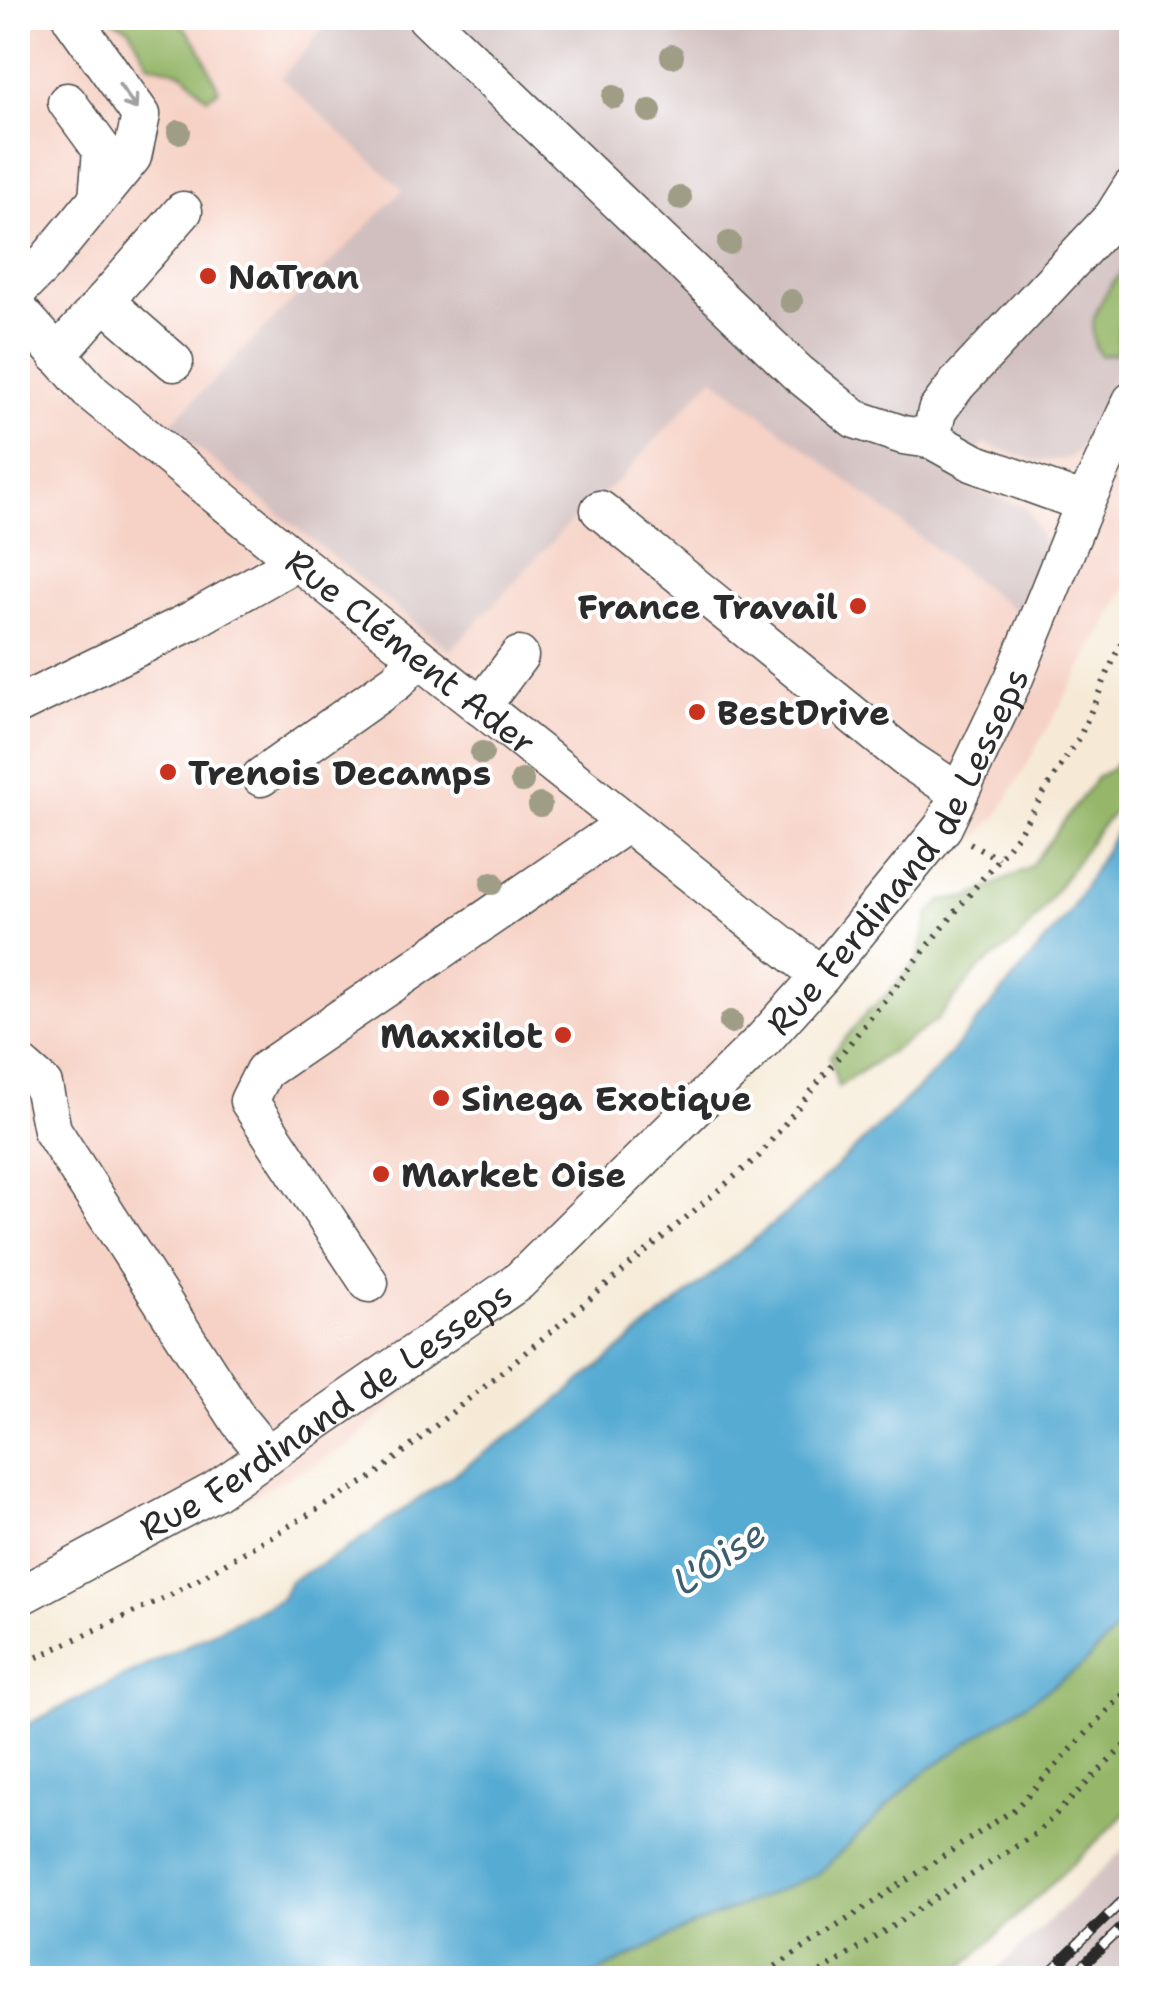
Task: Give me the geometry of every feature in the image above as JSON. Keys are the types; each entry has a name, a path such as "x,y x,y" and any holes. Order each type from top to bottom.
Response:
{"street":[{"path":"18,290 46,263 132,157 140,116 72,18"},
{"path":"427,18 798,374 854,419 903,436 930,439 974,463 1085,503"},
{"path":"67,102 102,150 98,198"},
{"path":"930,439 937,410 957,384 1114,217 1132,187"},
{"path":"57,355 183,212"},
{"path":"104,301 174,362"},
{"name":"Rue Clément Ader","path":"18,310 92,393 821,976"},
{"name":"Rue Ferdinand de Lesseps","path":"18,1597 215,1491 518,1282 764,1039 943,827 1014,678 1085,503 1132,401"},
{"path":"600,510 906,758 959,793"},
{"path":"18,705 191,621 297,560"},
{"path":"481,707 519,656"},
{"path":"261,777 397,682 418,657"},
{"path":"369,1283 249,1101 264,1071 627,823"},
{"path":"18,1062 43,1084 52,1130 240,1422 267,1455"}],"path":[{"path":"758,1978 1015,1809 1132,1686"},
{"path":"812,1978 1038,1832 1132,1738"}],"shaded area":[{"path":"18,18 1131,18 1131,580 997,817 349,1446 18,1615"},
{"name":"NaTran","path":"333,18 1131,18 1131,340 1085,443 1068,459 1036,461 983,443 964,488 1026,507 1046,545 1019,614 713,377 621,478 577,515 450,651 169,425 403,190 281,78"},
{"path":"1131,1842 1131,1961 1114,1978 988,1978"}],"green space":[{"path":"110,18 177,18 199,46 219,90 207,98 184,73 148,63 130,29"},
{"path":"1127,265 1131,265 1131,293 1121,314 1117,353 1101,356 1095,344 1094,320 1104,297"},
{"path":"1131,742 1131,793 1098,830 1038,916 1015,942 979,969 936,1021 838,1087 830,1056 918,960 929,915 942,901 970,897 1030,867 1097,777 1112,769"},
{"path":"1131,1614 1131,1809 951,1978 588,1978 685,1929 818,1874 919,1776 1082,1666"}],"water":[{"name":"L'Oise","path":"1131,806 1131,1614 1082,1666 919,1776 818,1874 685,1929 588,1978 18,1978 18,1729 282,1598 290,1581 341,1553 545,1411 794,1207 933,1074 1069,913"}],"railway":[{"path":"1044,1978 1132,1892"},
{"path":"1070,1978 1132,1918"}],"place":[{"name":"NaTran","path":"208,276"},
{"name":"France Travail","path":"858,606"},
{"name":"BestDrive","path":"697,712"},
{"name":"Trenois Decamps","path":"168,772"},
{"name":"Maxxilot","path":"563,1035"},
{"name":"Sinega Exotique","path":"441,1098"},
{"name":"Market Oise","path":"381,1174"}]}
